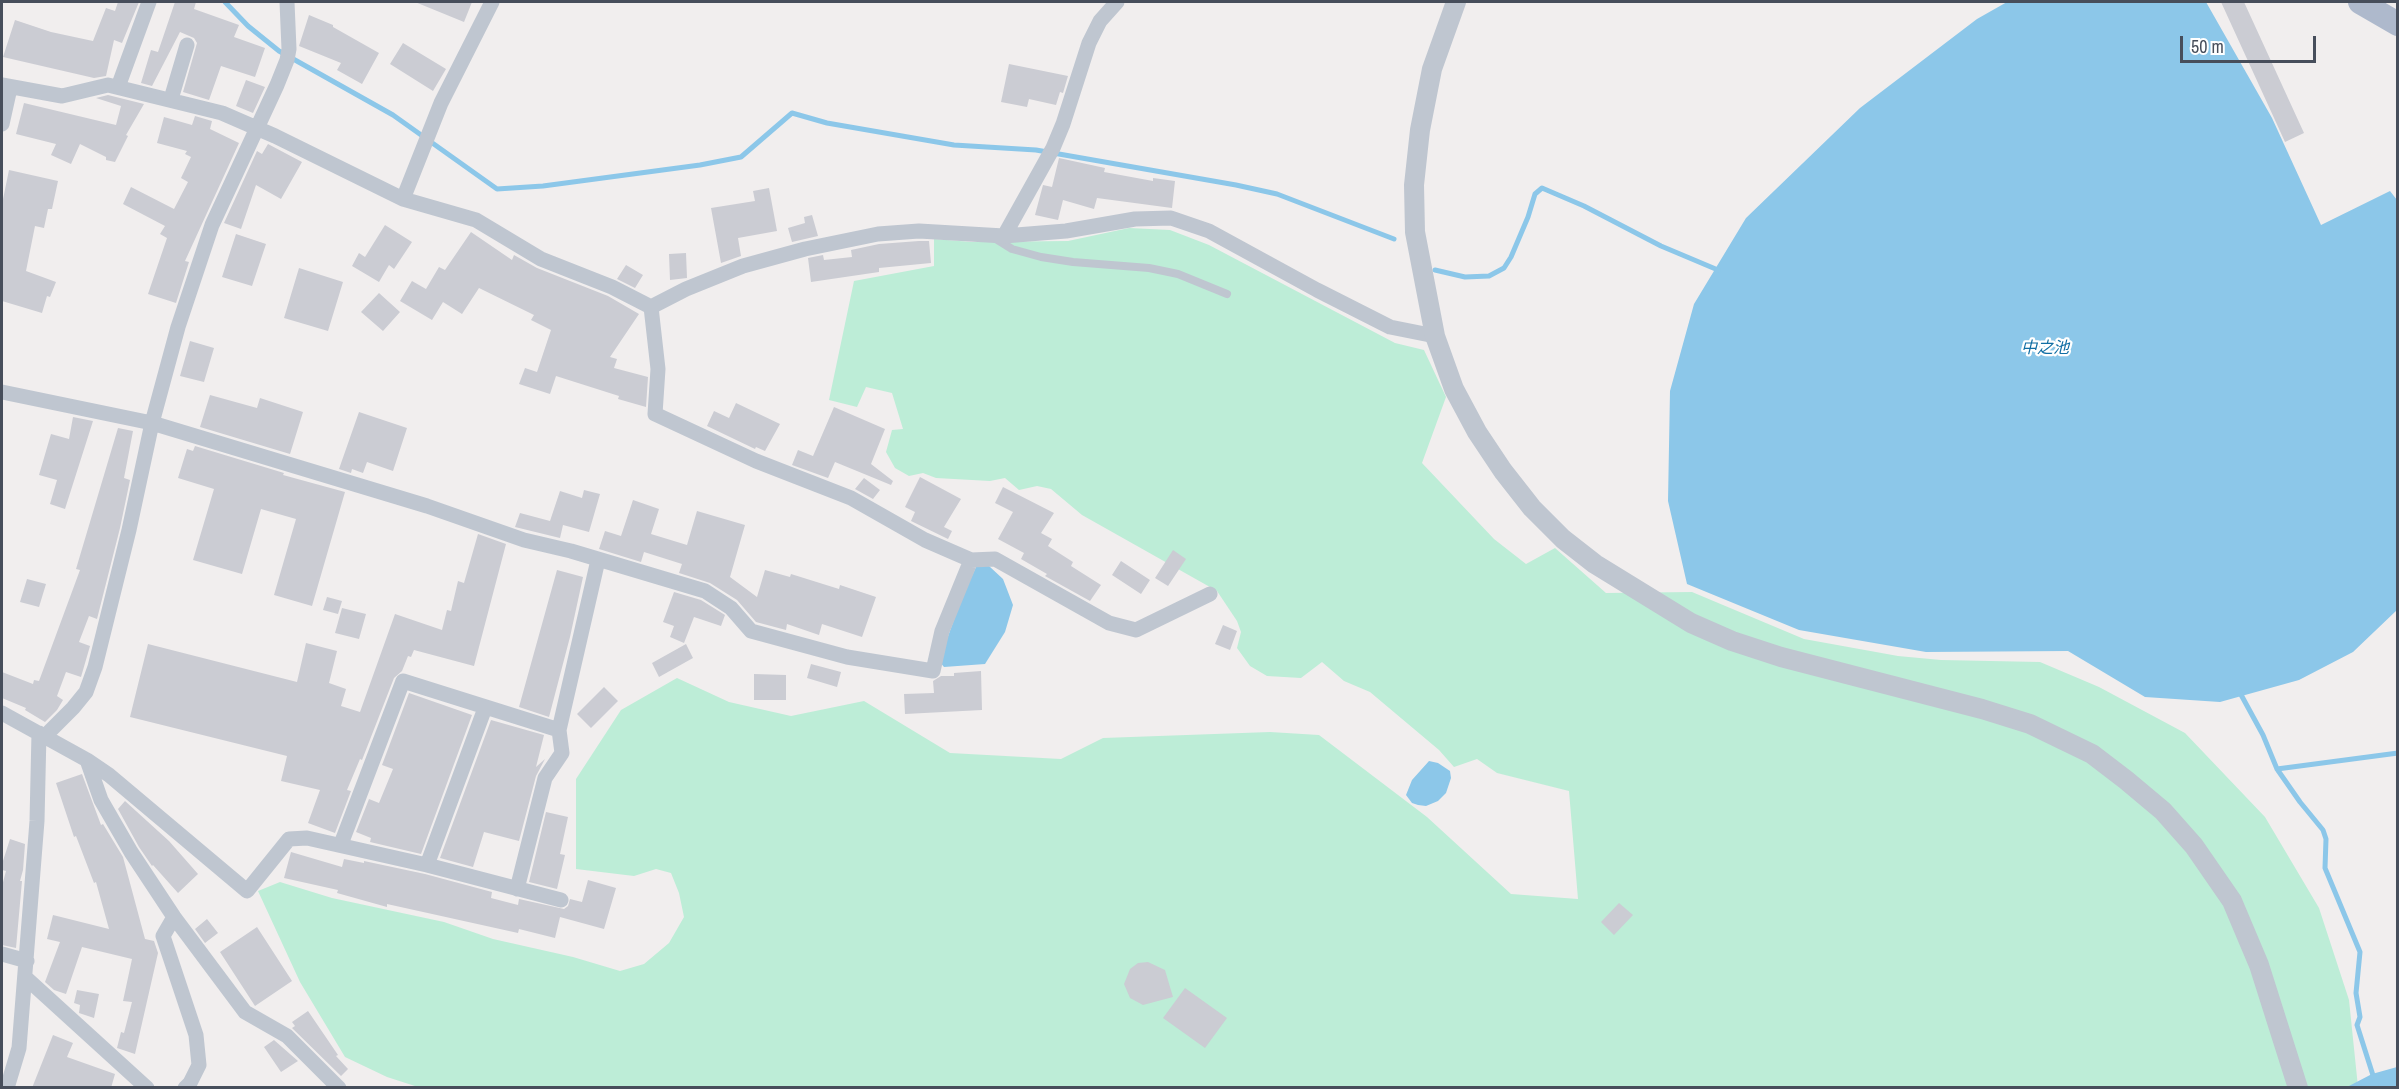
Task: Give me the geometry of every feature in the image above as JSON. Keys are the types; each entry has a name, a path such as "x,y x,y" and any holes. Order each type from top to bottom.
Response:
{"main road":[{"path":"2360,2 2397,24"}],"street":[{"path":"118,87 150,2"},
{"path":"7,1088 19,1047 37,821 41,735 73,708 86,692 95,667 129,530 152,423 178,327 212,225 288,55 287,2"},
{"path":"403,199 441,103 492,2"},
{"path":"997,236 1051,151 1063,124 1089,44 1100,21 1117,2"},
{"path":"1456,2 1432,69 1419,130 1414,185 1415,232 1435,336 1454,389 1477,432 1503,471 1532,508 1563,539 1595,564 1691,623 1732,641 1781,657 1982,709 2030,724 2092,754 2163,811 2194,846 2232,901 2259,965 2298,1088"},
{"path":"171,99 187,45"},
{"path":"2,124 6,86 62,96 108,85 222,113 403,199 476,220 541,259 612,287 651,307"},
{"path":"651,307 686,289 743,266 878,234 919,231 997,236 1066,231 1135,219 1171,218 1209,231 1390,327 1435,336"},
{"path":"651,307 658,369 655,414 756,461 851,498 925,540 971,560 995,559 1109,623 1136,630 1210,594"},
{"path":"2,392 152,423 427,506 524,540 705,591 731,609 751,631 847,657 933,671 942,631 971,560"},
{"path":"517,889 546,778 562,753 559,730 598,560"},
{"path":"341,844 403,681 559,730"},
{"path":"427,865 485,708"},
{"path":"2,713 87,760 135,796 184,840 247,891 289,839 307,838 341,844 561,900"},
{"path":"87,760 101,800 131,852 174,917 245,1012 287,1036 339,1088"},
{"path":"174,917 163,936 196,1035 199,1065 185,1088"},
{"path":"2,954 27,961"},
{"path":"25,977 147,1088"}],"lane":[{"path":"997,236 1012,249 1041,257 1149,268 1178,274 1227,294"}],"green space":[{"path":"1129,228 1170,230 1209,245 1395,343 1424,350 1446,397 1422,463 1494,539 1526,564 1555,548 1606,593 1692,592 1804,639 1898,656 1941,660 2040,662 2099,687 2185,733 2265,817 2319,908 2349,1000 2358,1087 418,1087 387,1077 345,1057 300,982 258,891 280,882 332,898 444,922 493,939 573,957 620,971 644,964 669,943 684,917 679,893 671,873 656,869 634,876 576,869 576,779 621,710 677,678 729,702 791,716 864,701 950,753 1061,759 1103,738 1270,732 1319,735 1427,817 1511,894 1578,899 1569,791 1497,773 1477,759 1454,767 1439,750 1370,692 1344,681 1322,662 1301,678 1267,676 1250,666 1237,648 1241,632 1237,621 1217,591 1082,515 1051,489 1037,486 1019,490 1005,478 990,481 936,478 923,473 909,476 895,468 886,452 892,430 903,429 892,393 866,387 857,407 829,400 854,281 934,266 934,239 972,242 1068,241"}],"water":[{"name":"中之池","path":"2007,2 2206,2 2272,118 2321,225 2390,191 2397,200 2397,610 2353,652 2299,680 2220,702 2145,697 2068,651 1926,652 1799,630 1687,584 1668,501 1670,391 1694,304 1746,218 1860,108 1977,19"},
{"path":"977,565 989,566 1003,579 1013,605 1005,632 985,664 944,667 939,661 963,595"},
{"path":"1429,761 1438,763 1450,771 1451,778 1446,793 1438,801 1426,806 1418,805 1412,803 1406,795 1412,780"},
{"path":"2397,1067 2397,1087 2347,1087 2372,1074"}],"building":[{"path":"118,2 139,2 122,43 114,40 106,76 94,78 3,57 15,20 51,32 93,41 106,8 115,11"},
{"path":"175,2 196,2 194,9 239,25 234,37 265,48 255,77 221,66 209,100 183,92 197,43 194,38 180,32 152,86 141,83 151,50 158,52"},
{"path":"415,2 472,2 464,22"},
{"path":"2221,2 2244,2 2304,133 2285,142"},
{"path":"309,15 333,25 379,53 362,84 337,70 341,63 299,46"},
{"path":"403,43 446,69 433,91 390,64"},
{"path":"1009,64 1068,76 1063,93 1060,92 1056,105 1029,99 1027,107 1001,102"},
{"path":"246,80 265,87 253,113 236,106"},
{"path":"108,95 144,104 126,135 128,136 115,162 106,160 106,157 80,144 71,164 51,155 56,144 16,134 24,103 116,125 121,106 96,98"},
{"path":"195,116 212,121 210,129 239,143 185,261 189,262 176,303 148,294 167,238 160,234 165,226 123,204 131,187 174,209 188,182 181,178 191,157 185,154 187,151 157,143 164,117 192,125"},
{"path":"268,144 302,162 281,199 256,185 241,229 224,223 257,151 262,154"},
{"path":"1059,158 1105,168 1104,172 1153,181 1153,178 1175,181 1172,208 1097,198 1094,209 1063,200 1058,220 1035,215 1043,185 1052,187"},
{"path":"9,170 58,181 52,209 48,209 44,228 35,226 26,271 56,282 50,297 47,296 42,313 2,301 2,204"},
{"path":"769,188 777,231 738,238 741,256 721,263 711,208 755,201 753,191"},
{"path":"812,215 818,236 792,242 788,228 805,223 804,217"},
{"path":"385,225 412,242 394,269 389,265 379,282 352,266 359,253 365,257"},
{"path":"471,232 512,260 514,255 537,268 608,296 639,314 610,357 617,359 614,368 648,377 646,407 556,376 550,394 519,384 525,368 537,372 551,330 531,320 534,315 479,288 462,314 443,302 432,320 400,301 412,281 426,289 439,267 445,270"},
{"path":"236,234 266,244 252,286 222,277"},
{"path":"929,241 931,263 879,268 879,272 811,282 808,258 823,255 824,260 852,257 851,250 879,244"},
{"path":"686,253 687,278 670,280 669,254"},
{"path":"626,265 643,275 635,288 617,279"},
{"path":"299,268 343,282 328,331 284,318"},
{"path":"379,293 400,312 383,331 361,312"},
{"path":"190,341 214,348 204,382 180,376"},
{"path":"210,395 257,408 260,398 303,412 290,454 200,427"},
{"path":"736,403 780,424 765,451 756,447 755,449 707,426 714,411 729,418"},
{"path":"834,407 885,429 871,464 893,481 891,485 835,462 828,478 792,465 798,450 813,456"},
{"path":"359,412 407,428 393,471 367,462 363,473 352,469 351,473 339,469"},
{"path":"73,417 93,421 65,509 50,504 57,480 39,475 51,434 69,439"},
{"path":"118,428 133,431 124,478 130,480 120,528 97,619 89,616 79,642 90,646 81,677 66,672 57,696 63,700 45,722 25,710 26,708 2,698 2,672 33,684 34,680 39,681 80,570 76,569"},
{"path":"195,446 284,473 283,475 345,492 312,606 274,595 296,519 261,509 242,574 193,560 214,489 178,478 187,449 193,451"},
{"path":"920,477 961,499 944,527 952,531 948,539 911,521 915,512 905,507"},
{"path":"864,478 880,490 873,499 855,489"},
{"path":"1003,487 1054,513 1041,533 1052,539 1048,546 1073,562 1071,566 1101,585 1090,601 1045,576 1047,574 1021,559 1024,553 998,539 1013,512 995,503"},
{"path":"584,490 600,494 589,532 563,525 560,538 515,527 520,513 550,521 560,491 582,498"},
{"path":"633,500 659,509 651,534 687,545 697,511 745,525 730,577 757,597 765,570 790,577 791,574 839,589 840,585 876,597 862,637 822,624 819,635 787,624 786,630 756,622 737,600 710,583 679,573 682,564 644,552 641,562 599,549 605,531 621,536"},
{"path":"478,534 506,544 474,666 414,650 411,657 408,656 402,671 394,678 362,760 360,759 347,790 351,791 335,833 308,823 320,790 281,781 287,756 130,717 148,644 297,682 306,643 337,651 329,683 346,689 341,706 360,712 395,614 442,630 447,610 451,611 458,581 464,583"},
{"path":"1173,550 1186,559 1168,586 1155,578"},
{"path":"1121,561 1150,580 1141,594 1112,575"},
{"path":"557,570 583,577 549,717 519,707"},
{"path":"27,579 46,584 39,607 20,602"},
{"path":"674,592 701,600 725,615 721,626 694,617 684,643 670,637 674,626 663,622"},
{"path":"327,597 342,601 338,614 323,610"},
{"path":"342,608 366,614 359,639 335,633"},
{"path":"1223,625 1237,631 1230,650 1215,644"},
{"path":"686,644 693,658 659,677 652,663"},
{"path":"811,664 841,672 837,687 807,678"},
{"path":"981,671 982,710 905,714 904,694 934,693 933,681 941,676"},
{"path":"754,674 786,675 786,700 754,700"},
{"path":"604,687 618,701 591,728 577,714"},
{"path":"409,693 472,715 421,854 370,842 371,838 356,832 369,799 379,803 393,769 382,765"},
{"path":"491,720 544,735 536,767 545,759 536,776 519,841 484,832 473,867 440,858"},
{"path":"82,774 101,825 103,824 123,857 145,939 154,941 158,953 135,1054 117,1048 121,1032 124,1033 132,1002 123,1001 132,959 82,947 66,994 54,990 45,982 60,942 47,939 53,915 109,929 96,882 94,883 76,836 74,837 56,783"},
{"path":"125,801 169,841 198,874 178,893 152,866 139,847 118,809"},
{"path":"546,812 568,817 560,854 565,855 557,889 529,882"},
{"path":"10,839 25,844 16,948 2,945 2,886 6,871 2,870 2,864"},
{"path":"291,852 342,867 344,859 425,874 492,892 491,898 518,905 519,899 564,909 568,906 570,899 582,902 588,880 616,888 604,929 560,917 555,938 519,929 518,933 387,904 387,907 337,893 338,890 284,878"},
{"path":"1619,903 1633,915 1614,935 1601,922"},
{"path":"207,919 218,933 205,943 195,929"},
{"path":"257,927 292,981 255,1006 220,952"},
{"path":"1148,962 1165,970 1173,997 1143,1005 1130,998 1124,984 1130,969 1138,963"},
{"path":"1185,988 1227,1018 1205,1048 1163,1018"},
{"path":"77,990 99,994 94,1018 79,1013 80,1005 74,1003"},
{"path":"308,1011 338,1055 336,1056 348,1069 341,1076 292,1028 295,1026 292,1022"},
{"path":"53,1035 73,1043 67,1057 115,1074 111,1088 32,1088"},
{"path":"274,1040 298,1061 281,1072 264,1047"}],"waterway":[{"path":"225,2 248,26 279,51 393,115 497,189 543,186 700,165 741,157 792,113 827,123 954,145 1036,150 1236,185 1277,194 1394,239"},
{"path":"1435,270 1465,277 1489,276 1504,268 1528,217 1535,194 1542,188 1584,206 1661,246 1718,270"},
{"path":"2239,691 2263,735 2277,769 2323,830 2326,839 2325,868 2360,952 2356,993 2360,1017 2357,1025 2377,1088"},
{"path":"2277,769 2398,753"}]}
